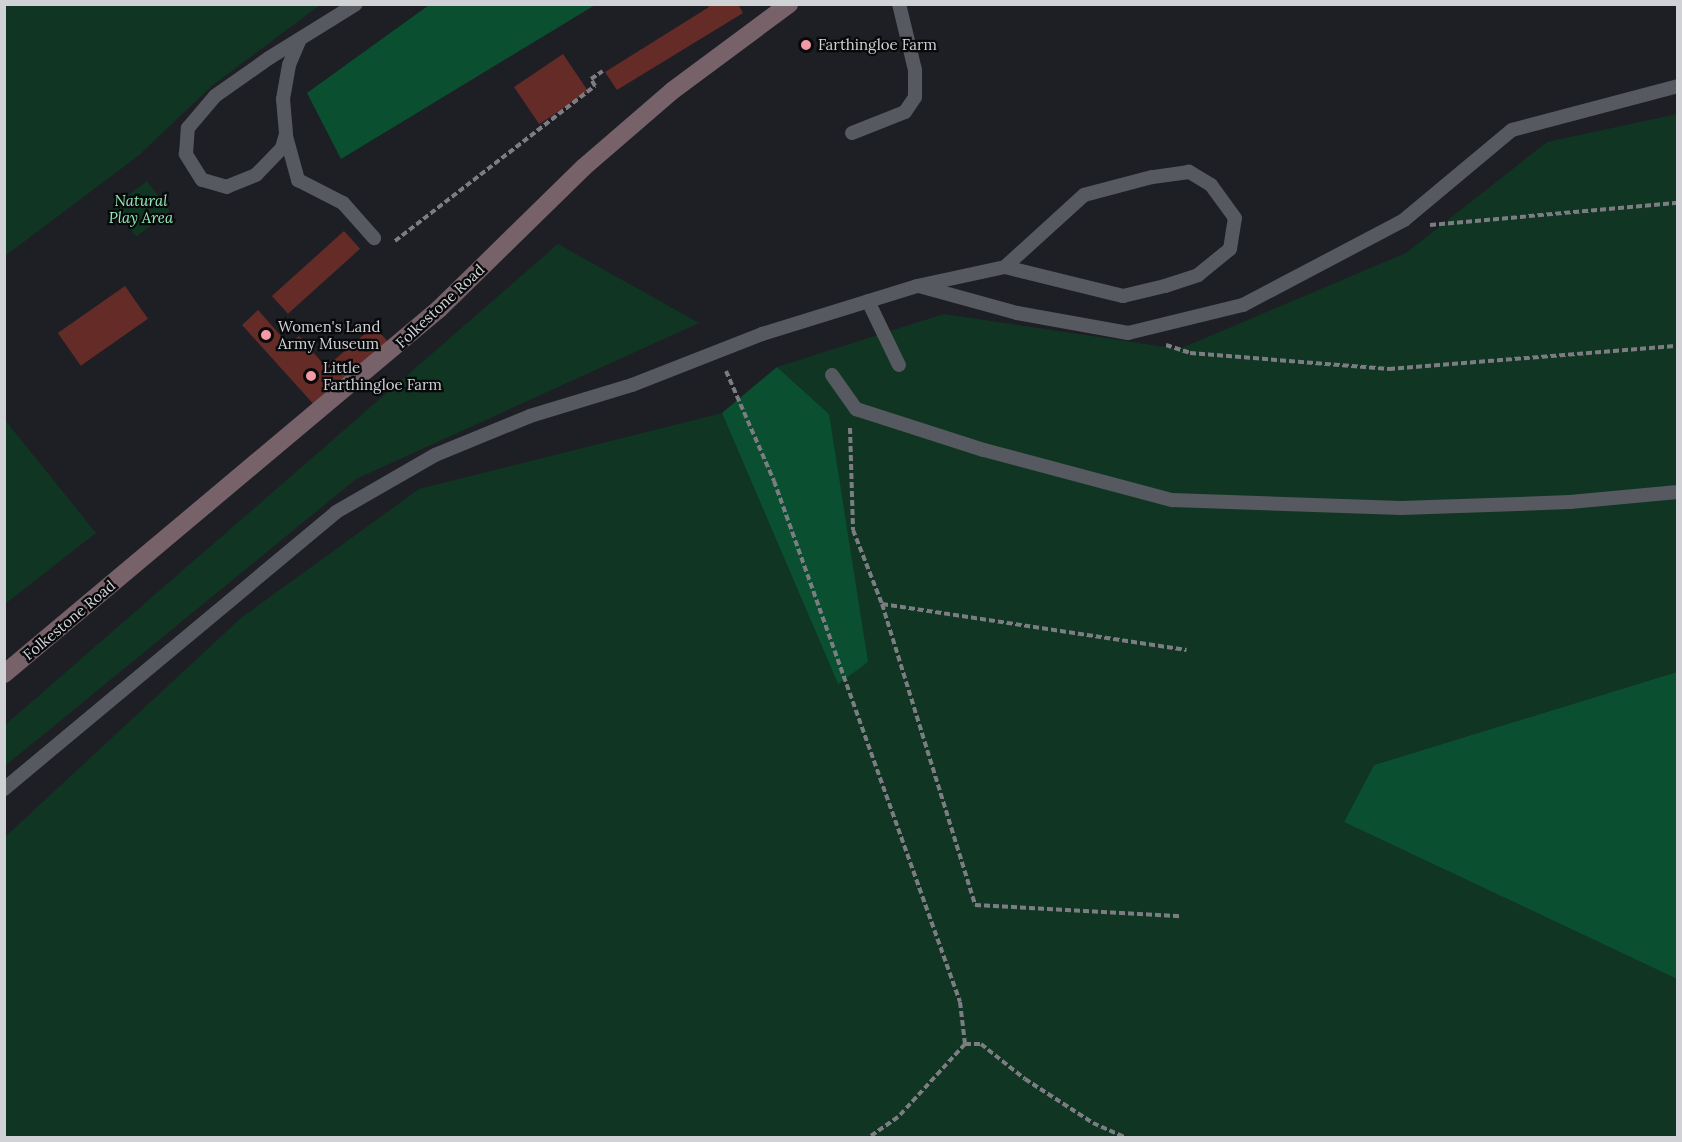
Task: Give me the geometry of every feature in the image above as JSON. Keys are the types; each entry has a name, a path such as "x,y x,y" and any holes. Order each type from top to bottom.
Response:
{"main road":[{"name":"Folkestone Road","path":"4,674 413,332 584,167 664,98 789,4"}],"lane":[{"path":"286,134 282,148 256,175 227,187 202,180 186,154 188,129 215,96 356,4"},
{"path":"852,133 905,112 915,97 915,70 899,4"},
{"path":"300,39 289,65 283,99 286,134 298,180 343,203 374,238"},
{"path":"917,285 1017,313 1128,333 1243,305 1404,220 1512,130 1677,86"},
{"path":"4,789 336,512 435,455 531,416 632,385 718,352 917,285 1005,267 1123,296 1198,275 1230,249 1234,218 1211,185 1189,172 1152,177 1084,195 1005,267"},
{"path":"868,301 899,365"},
{"path":"832,375 856,409 984,450 1172,500 1401,508 1570,502 1677,492"}],"path":[{"path":"395,241 595,86 591,79 603,71"},
{"path":"1386,230 1677,203"},
{"path":"1128,333 1190,353 1389,369 1677,346"},
{"path":"718,352 774,481 888,798 960,1002 965,1044"},
{"path":"856,409 850,429 853,530 882,604 975,905 1181,916"},
{"path":"882,604 1188,651"},
{"path":"868,1137 898,1117 965,1044 981,1044 1025,1079 1074,1110 1127,1137"}],"green space":[{"path":"5,4 320,5 213,85 138,156 5,256"},
{"path":"429,5 595,5 341,159 307,93"},
{"path":"1677,114 1677,672 1374,765 1344,822 1677,979 1677,1137 5,1138 5,837 241,618 419,489 722,413 838,684 829,414 777,367 944,314 1179,349 1406,253 1547,142"},
{"name":"Natural Play Area","path":"147,181 170,211 136,237 113,206"},
{"path":"558,244 699,323 356,479 5,766 5,725"},
{"path":"777,367 829,414 868,662 838,684 722,413"},
{"path":"5,420 96,533 4,604"},
{"path":"1677,672 1677,979 1344,822 1374,765"}],"building":[{"path":"708,4 738,4 743,13 617,90 605,72 709,7"},
{"path":"563,54 588,91 539,124 514,87"},
{"path":"344,231 360,249 288,314 272,296"},
{"path":"125,286 148,319 81,366 58,333"},
{"path":"258,310 289,345 299,336 326,367 374,326 390,344 317,408 242,325"}],"place":[{"name":"Farthingloe Farm","path":"806,45"},
{"name":"Women's Land Army Museum","path":"266,335"},
{"name":"Little Farthingloe Farm","path":"311,376"}]}
